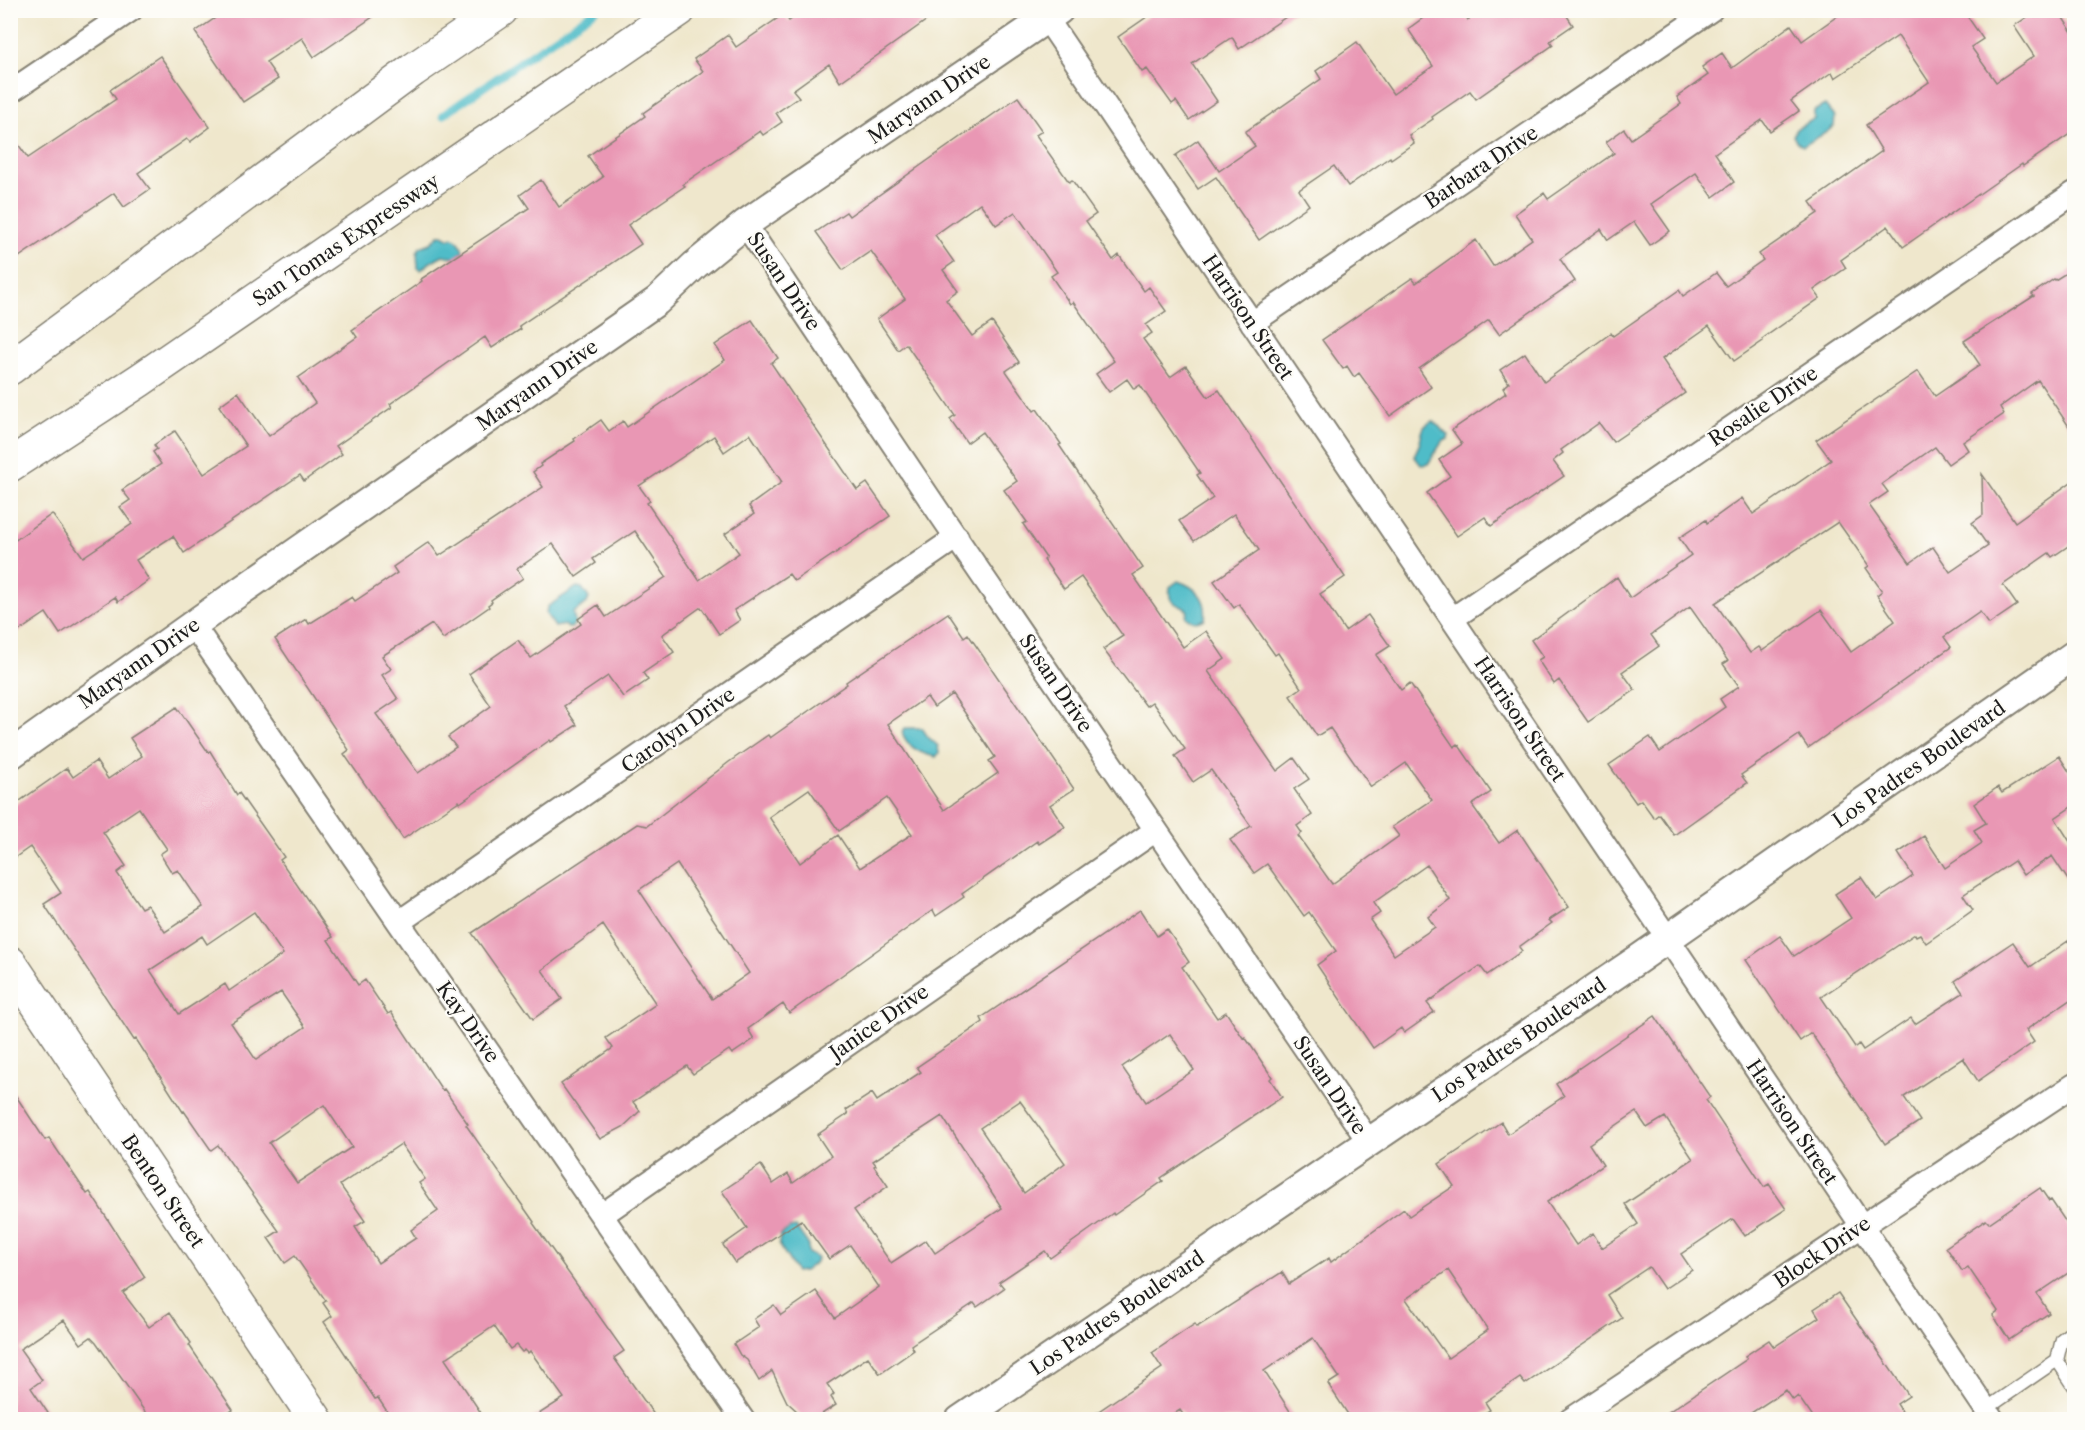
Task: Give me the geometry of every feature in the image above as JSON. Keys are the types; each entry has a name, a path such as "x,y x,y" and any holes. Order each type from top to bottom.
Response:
{"main road":[{"path":"10,368 413,70 501,10"},
{"name":"San Tomas Expressway","path":"10,465 170,360 679,10"},
{"name":"Benton Street","path":"10,963 316,1419"}],"street":[{"path":"10,92 131,10"},
{"name":"Barbara Drive","path":"1252,323 1711,10"},
{"name":"Harrison Street","path":"1053,15 1252,323 1990,1414"},
{"name":"Maryann Drive","path":"10,754 657,301 695,265 745,224 1053,15"},
{"name":"Rosalie Drive","path":"1452,619 2074,193"},
{"name":"Susan Drive","path":"745,224 1369,1142"},
{"name":"Carolyn Drive","path":"399,922 957,537"},
{"name":"Kay Drive","path":"193,625 743,1419"},
{"name":"Los Padres Boulevard","path":"960,1419 1668,939 2074,655"},
{"name":"Janice Drive","path":"602,1215 1156,830"},
{"name":"Block Drive","path":"1571,1419 2074,1085"}],"lane":[{"path":"1990,1414 2057,1360 2061,1339 2074,1330"},
{"path":"2057,1360 2074,1386"}],"water":[{"path":"1825,105 1835,117 1834,126 1803,146 1793,136 1796,129 1814,119 1814,111"},
{"path":"439,235 456,239 463,251 455,258 443,255 421,270 418,268 417,253 420,247 431,243"},
{"path":"1433,421 1449,435 1448,439 1442,442 1428,464 1421,465 1414,456 1420,444 1423,429"},
{"path":"1178,581 1195,590 1203,600 1205,619 1197,622 1191,620 1186,617 1188,611 1172,601 1170,587"},
{"path":"577,587 582,588 589,598 587,603 573,613 575,623 571,628 565,625 555,627 546,614 547,607"},
{"path":"905,728 922,728 938,746 939,753 936,757 920,752 911,746 902,732"},
{"path":"796,1227 808,1244 808,1253 817,1258 816,1262 804,1271 796,1272 779,1244 780,1235"}],"building":[{"path":"227,10 383,10 314,57 302,38 266,62 278,79 243,102 195,32"},
{"path":"804,10 941,10 840,82 829,64 793,90 799,97 776,113 782,122 763,135 760,131 628,225 641,244 519,326 521,329 492,348 485,337 390,404 392,407 336,446 342,454 304,481 300,475 184,553 173,536 136,560 149,580 118,602 115,597 60,634 46,613 10,637 10,544 52,514 83,557 132,524 120,507 130,500 122,490 161,464 153,452 157,449 154,445 175,431 204,474 246,446 219,406 238,392 269,436 315,403 298,378 357,337 352,330 422,281 421,279 529,208 520,195 541,180 559,207 603,177 588,156 645,116 643,113 703,71 694,59 728,35 736,47 784,14 789,21"},
{"path":"1157,10 1296,10 1239,49 1232,37 1192,64 1217,101 1189,120 1176,101 1172,104 1147,69 1142,72 1118,37"},
{"path":"1434,10 1462,10 1468,20 1482,10 1563,10 1573,25 1550,41 1553,45 1476,99 1470,91 1432,117 1433,119 1409,135 1414,143 1348,186 1334,166 1299,190 1309,205 1259,240 1216,177 1198,189 1175,156 1198,140 1219,171 1255,146 1245,132 1321,79 1316,71 1357,42 1393,94 1433,66 1408,29"},
{"path":"1846,10 1963,10 1983,39 1971,47 1996,82 2034,56 2014,26 2038,10 2058,10 2074,35 2074,131 2023,166 2022,164 1903,247 1888,226 1841,260 1846,268 1814,290 1820,298 1734,361 1709,326 1662,359 1685,393 1613,442 1599,423 1561,450 1563,453 1553,461 1564,476 1491,526 1485,517 1457,536 1427,493 1450,476 1439,460 1462,444 1452,430 1506,393 1503,388 1509,383 1500,370 1525,353 1544,382 1611,333 1613,336 1679,290 1683,296 1716,273 1726,286 1763,260 1759,254 1818,213 1810,202 1882,151 1866,125 1929,82 1898,36 1835,78 1832,72 1791,101 1799,111 1770,131 1762,120 1715,153 1734,182 1713,197 1696,173 1651,204 1670,231 1650,245 1634,222 1608,240 1601,229 1560,259 1575,281 1499,334 1489,320 1419,369 1431,387 1390,416 1359,373 1354,377 1347,366 1343,369 1322,340 1412,278 1416,283 1476,240 1493,266 1532,239 1515,214 1544,193 1548,199 1614,153 1606,142 1624,129 1631,139 1681,104 1677,97 1708,75 1702,67 1722,53 1732,68 1791,25 1802,41"},
{"path":"160,56 210,127 190,142 187,139 138,173 150,189 130,203 124,207 114,193 10,263 10,133 28,158 116,99 110,90"},
{"path":"1018,97 1042,131 1036,135 1069,182 1072,180 1096,214 1086,221 1113,260 1119,255 1144,291 1149,287 1166,311 1146,325 1152,333 1143,339 1170,377 1186,366 1208,397 1219,390 1345,577 1320,594 1345,631 1368,615 1390,646 1376,655 1401,690 1410,683 1454,747 1458,744 1491,792 1472,805 1499,843 1518,830 1569,907 1549,920 1552,923 1519,947 1522,951 1487,975 1480,966 1427,1003 1434,1012 1404,1033 1401,1028 1373,1048 1317,965 1336,951 1309,912 1304,916 1267,864 1254,873 1230,840 1251,826 1211,770 1193,782 1175,756 1185,749 1152,702 1146,706 1103,649 1123,636 1081,577 1064,589 1023,524 1027,522 1004,490 1017,481 982,432 967,443 950,419 955,415 906,344 898,350 877,319 905,299 871,251 843,270 816,232 846,212 849,216","holes":["980,203 996,225 1015,212 1057,272 1051,276 1070,304 1073,302 1114,361 1096,374 1109,392 1127,379 1134,389 1140,385 1200,473 1197,475 1213,498 1179,521 1194,541 1234,514 1259,550 1214,581 1234,608 1239,604 1275,655 1278,653 1301,688 1290,696 1317,736 1330,728 1371,787 1406,763 1432,800 1392,827 1399,836 1332,884 1298,836 1302,833 1297,826 1312,815 1294,789 1309,779 1294,758 1277,771 1208,671 1225,659 1206,631 1183,647 1133,575 1143,568 1037,409 1034,411 1006,371 1019,362 992,322 972,336 946,300 958,291 943,270 954,262 935,235","1427,865 1450,900 1428,917 1435,927 1394,955 1370,920 1380,913 1373,903"]},
{"path":"2074,268 2074,434 2038,380 2000,407 2004,414 1963,442 1968,450 1948,464 1935,447 1882,484 1888,492 1869,505 1910,563 1933,547 1950,572 1988,546 1972,523 1983,515 1982,474 2015,522 2074,480 2074,542 2052,557 2049,553 2003,585 2017,605 1989,624 1980,612 1944,637 1951,647 1808,748 1799,735 1741,775 1747,783 1674,835 1659,814 1654,818 1641,800 1636,803 1609,765 1650,737 1660,752 1725,707 1720,699 1739,686 1723,664 1728,661 1690,607 1651,635 1659,646 1622,672 1635,690 1588,722 1559,680 1554,684 1538,660 1543,657 1531,640 1617,577 1630,598 1691,555 1679,538 1706,520 1707,523 1742,498 1753,514 1831,460 1816,440 1918,371 1935,396 1980,365 1964,341","holes":["1838,522 1869,566 1866,568 1882,591 1877,595 1895,621 1851,652 1821,610 1762,651 1759,647 1750,653 1715,603"]},
{"path":"752,320 778,358 771,363 857,490 867,483 890,516 794,581 789,574 734,610 740,620 719,634 701,607 662,635 674,652 643,673 648,680 623,697 608,676 564,706 577,725 551,742 550,740 460,803 459,801 403,839 344,754 349,750 275,639 306,619 309,624 352,597 355,601 397,573 393,567 429,542 439,556 543,487 533,472 541,466 540,464 575,441 574,439 601,420 609,431 623,421 627,427 725,360 715,345","holes":["750,434 782,482 749,506 754,514 725,534 739,553 699,580 647,503 650,501 639,486 714,436 724,452","635,531 666,577 606,617 598,605 578,619 581,624 531,658 518,640 469,674 491,706 448,737 456,747 418,773 376,714 398,699 382,675 391,669 382,656 432,624 443,639 489,607 491,600 523,578 517,569 553,544 576,577 596,563 593,559"]},
{"path":"948,613 964,637 968,634 1074,789 1050,805 1065,827 1039,844 1037,841 962,894 964,897 936,916 933,910 789,1013 783,1004 748,1029 754,1039 732,1054 729,1050 693,1074 687,1066 633,1102 640,1111 623,1127 600,1139 561,1084 613,1048 606,1038 656,1004 603,925 542,970 562,999 533,1019 472,933 637,824 647,826 729,762 768,735 770,738 847,684 846,682","holes":["952,694 995,757 989,761 998,773 944,810 888,724 927,697 934,707","809,789 839,831 887,798 912,834 860,868 838,835 800,863 769,817","677,864 749,973 712,999 639,890"]},
{"path":"177,707 208,752 210,751 237,795 239,793 284,857 280,860 333,937 328,940 358,985 365,980 388,1014 391,1012 533,1223 624,1351 614,1358 657,1419 531,1419 564,1398 530,1351 522,1352 516,1345 510,1349 494,1326 445,1359 485,1419 392,1419 378,1398 375,1399 324,1322 332,1316 323,1303 326,1301 295,1256 285,1263 268,1238 279,1231 218,1145 211,1150 183,1112 44,904 61,893 30,847 10,861 10,808 67,768 73,777 96,761 108,779 142,756 130,738","holes":["139,808 167,849 160,854 172,873 178,870 203,907 165,932 147,905 141,908 117,873 126,866 103,832","254,912 283,954 229,991 225,984 179,1014 150,970 202,936 207,944","281,992 305,1027 256,1060 231,1023","324,1105 352,1147 297,1183 269,1143","401,1144 425,1179 419,1183 438,1211 411,1230 416,1238 378,1263 355,1227 365,1221 340,1185"]},
{"path":"2059,756 2074,779 2074,805 2055,818 2074,848 2074,889 2052,856 2023,875 2014,861 1963,895 1973,910 1955,923 1926,943 1920,934 1916,936 1915,934 1821,997 1855,1047 1859,1044 1863,1050 1911,1018 1915,1024 1963,993 1955,981 2013,942 2030,967 2074,937 2074,997 2026,1030 2034,1042 1978,1081 1963,1058 1904,1097 1920,1121 1885,1144 1811,1033 1800,1041 1746,960 1780,936 1794,956 1851,918 1835,894 1861,877 1877,900 1913,876 1898,853 1924,836 1945,868 1982,843 1974,830 1986,823 1974,804 1998,787 2002,793"},
{"path":"1140,910 1157,936 1167,929 1189,962 1182,967 1217,1018 1226,1012 1272,1077 1270,1079 1282,1097 1161,1178 1163,1181 1050,1258 1045,1251 999,1282 1004,1288 977,1307 974,1303 911,1345 914,1350 880,1374 868,1357 827,1384 834,1394 831,1397 836,1405 814,1419 803,1419 787,1402 772,1371 759,1381 747,1360 740,1355 734,1344 759,1327 754,1319 774,1305 781,1315 816,1291 835,1318 879,1287 850,1245 829,1259 801,1220 735,1263 723,1245 747,1228 722,1191 761,1165 773,1184 788,1174 793,1183 831,1156 817,1135 848,1114 846,1110 872,1093 877,1101 921,1072 917,1067 983,1022 981,1018","holes":["1170,1034 1194,1070 1146,1102 1122,1067","1020,1101 1065,1163 1024,1193 980,1128","942,1116 1002,1208 935,1253 926,1240 891,1263 854,1210 888,1186 873,1161"]},
{"path":"1655,1016 1710,1097 1706,1100 1764,1187 1769,1184 1786,1209 1745,1236 1733,1219 1681,1254 1692,1270 1664,1289 1649,1267 1607,1295 1622,1318 1525,1384 1520,1378 1485,1402 1490,1410 1475,1419 1351,1419 1328,1384 1339,1377 1313,1338 1264,1371 1295,1419 1186,1419 1180,1410 1166,1419 1087,1419 1162,1368 1152,1353 1195,1324 1197,1327 1282,1272 1289,1284 1329,1258 1331,1262 1404,1209 1409,1216 1454,1186 1439,1164 1501,1122 1508,1134 1564,1096 1556,1084","holes":["1636,1112 1647,1128 1665,1117 1693,1159 1625,1204 1638,1224 1602,1248 1593,1233 1576,1245 1547,1202 1603,1165 1589,1144","1448,1270 1488,1330 1448,1358 1406,1299"]},
{"path":"10,1087 45,1140 49,1138 87,1194 90,1192 145,1277 123,1293 149,1327 170,1312 191,1343 189,1345 233,1410 219,1419 150,1419 96,1342 91,1337 81,1344 64,1320 20,1349 42,1380 31,1388 52,1419 10,1419"},
{"path":"2040,1188 2074,1234 2074,1269 2037,1294 2049,1313 2009,1340 1993,1315 1998,1311 1968,1267 1962,1271 1946,1247 1986,1220 1989,1223"},
{"path":"1838,1293 1909,1396 1897,1404 1907,1419 1814,1419 1798,1396 1793,1400 1786,1390 1742,1419 1658,1419 1747,1359 1745,1356 1769,1340 1774,1347 1819,1317 1814,1309"}],"waterway":[{"path":"443,115 596,10"}]}
